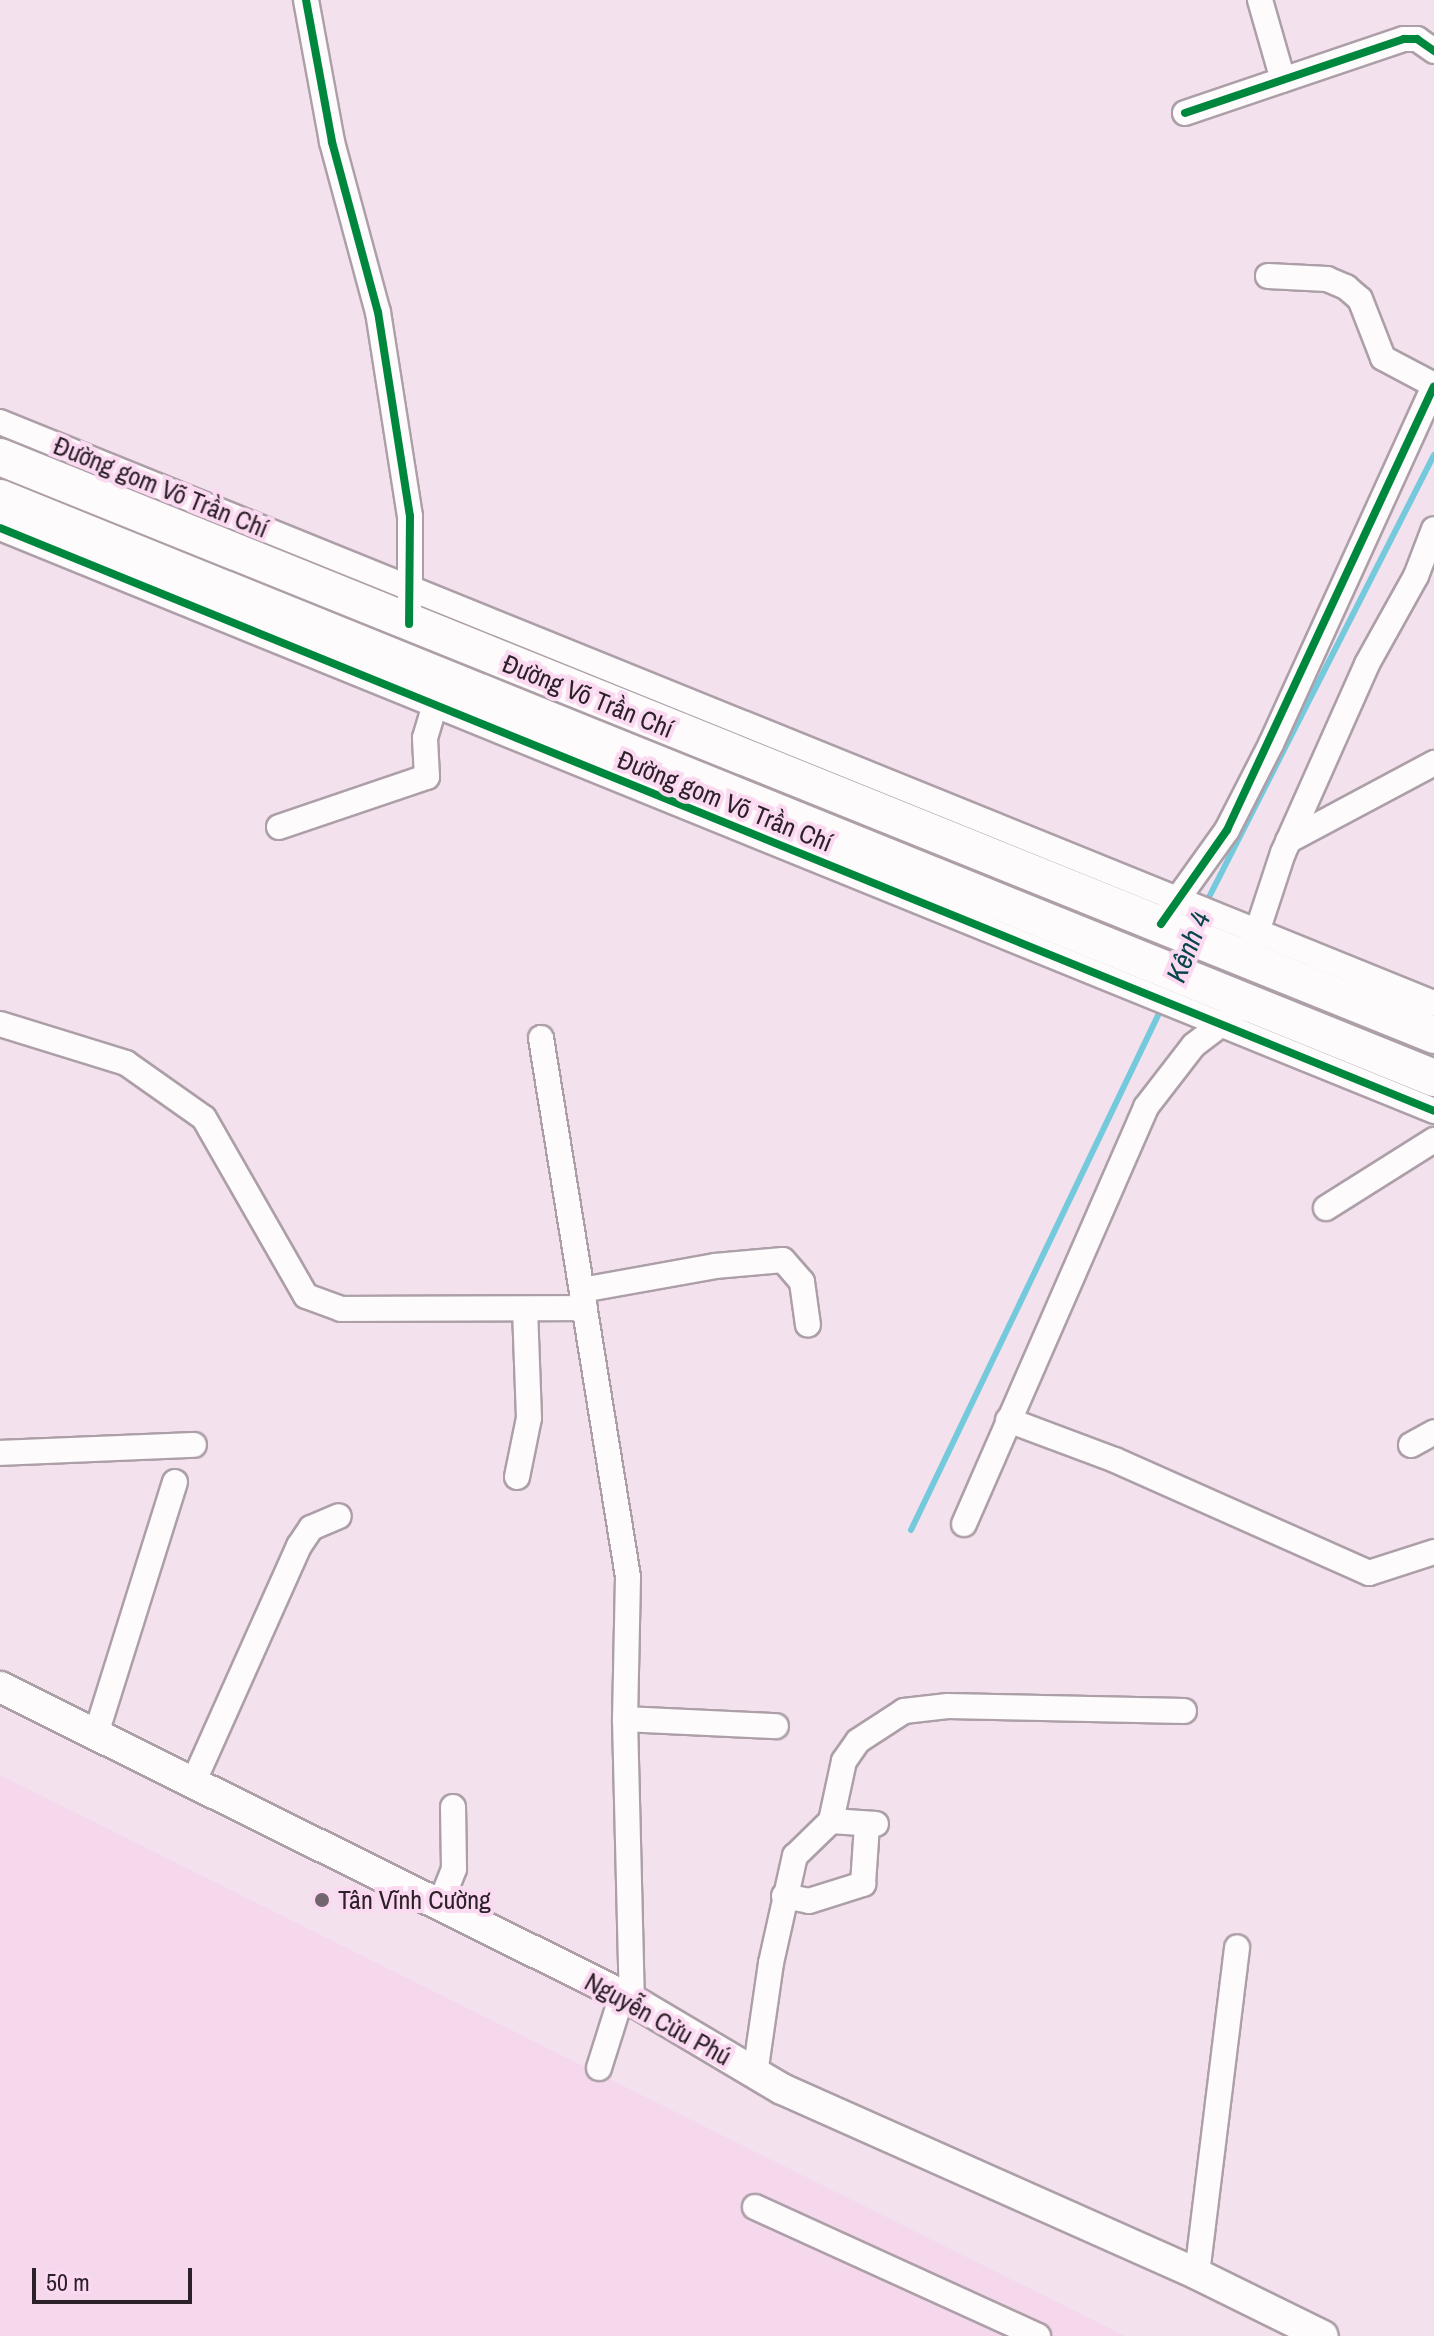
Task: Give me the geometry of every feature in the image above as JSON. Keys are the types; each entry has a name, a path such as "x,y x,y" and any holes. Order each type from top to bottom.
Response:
{"highway":[{"name":"Đường Võ Trần Chí","path":"0,457 409,624 1246,948"},
{"name":"Đường Võ Trần Chí","path":"0,498 440,689 1129,955 1230,1005"},
{"path":"1246,948 1434,1035"},
{"path":"1230,1005 1434,1078"}],"main road":[{"name":"Nguyễn Cửu Phú","path":"0,1687 627,1998 755,2074 1197,2274 1323,2336"}],"street":[{"path":"306,0 332,142 378,312 410,516 409,624"},
{"path":"1260,0 1283,80"},
{"path":"1185,113 1404,39 1417,39 1434,51"},
{"path":"1172,918 1227,830 1271,744 1434,386 1383,358 1360,299 1346,287 1327,279 1268,276"},
{"name":"Đường gom Võ Trần Chí","path":"0,422 410,588 1172,918"},
{"name":"Đường gom Võ Trần Chí","path":"0,528 440,689 1230,1005 1434,1111"},
{"path":"1434,529 1288,841 1246,948 1434,1003"},
{"path":"279,827 427,777 425,738 440,689"},
{"path":"1288,841 1434,763"},
{"path":"964,1524 1146,1107 1230,1005"},
{"path":"0,1024 126,1063 204,1118 306,1296 341,1309 525,1311 715,1266 783,1260 802,1282 808,1325"},
{"path":"541,1038 628,1577 625,1719 627,1998 599,2068"},
{"path":"1326,1208 1434,1140"},
{"path":"517,1477 529,1418 525,1311"},
{"path":"1008,1420 1115,1460 1369,1573 1434,1552"},
{"path":"1411,1445 1434,1432"},
{"path":"0,1453 194,1445"},
{"path":"96,1734 175,1482"},
{"path":"193,1783 299,1546 311,1528 339,1516"},
{"path":"755,2074 784,1896 795,1856 831,1821 844,1761 858,1741 904,1711 948,1706 1184,1711"},
{"path":"625,1719 776,1726"},
{"path":"439,1907 454,1869 453,1807"},
{"path":"784,1896 809,1901 863,1884 871,1824 831,1821"},
{"path":"1197,2274 1237,1947"},
{"path":"755,2207 1038,2336"}],"shaded area":[{"path":"0,1775 1125,2336 0,2336"}],"waterway":[{"name":"Kênh 4","path":"1205,905 1434,455"},
{"name":"Kênh 4","path":"911,1530 1162,1007"}],"cycle path":[{"path":"306,0 332,142 378,312 410,516 409,624"},
{"path":"1185,113 1404,39 1417,39 1434,51"},
{"path":"1161,924 1227,830 1434,387"},
{"path":"0,528 1434,1111"}],"place":[{"name":"Tân Vĩnh Cường","path":"322,1900"}]}
